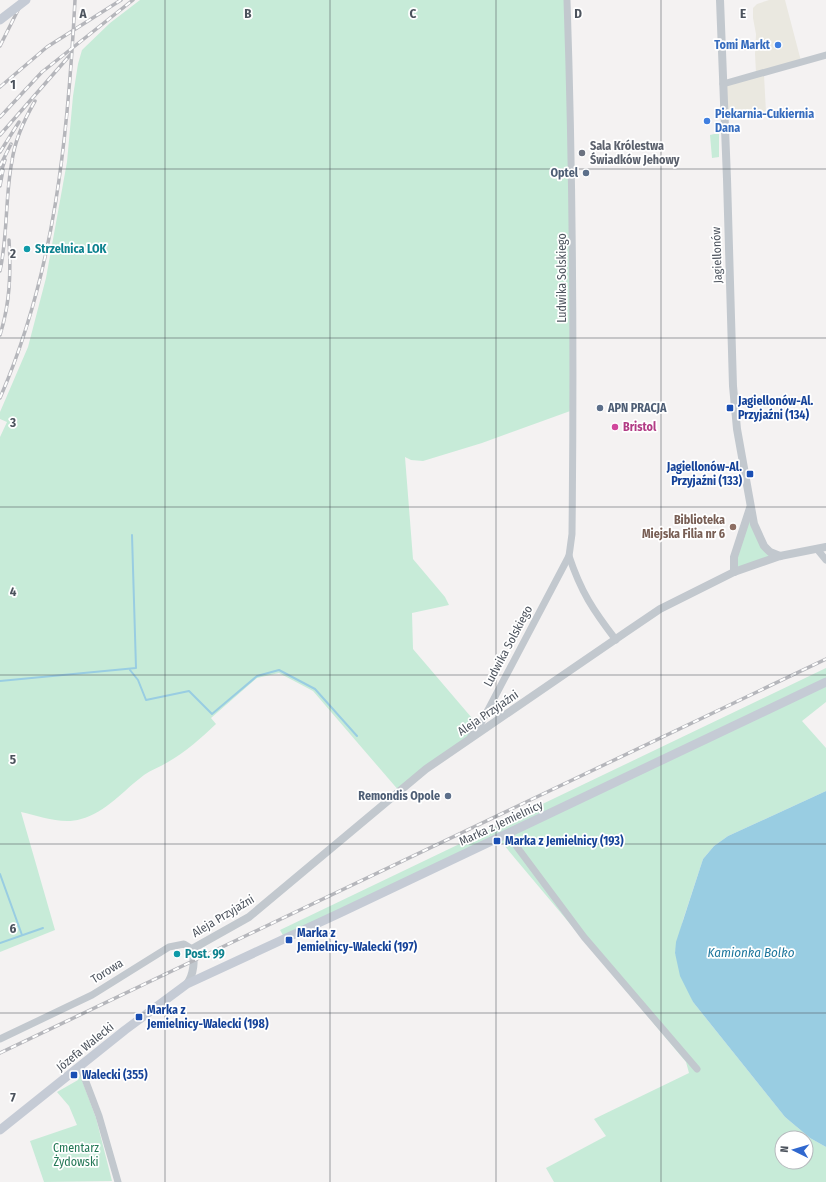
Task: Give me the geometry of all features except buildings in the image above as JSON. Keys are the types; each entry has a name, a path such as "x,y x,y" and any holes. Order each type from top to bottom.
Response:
{"main road":[{"path":"0,20 26,0"},
{"name":"Marka z Jemielnicy","path":"187,984 340,914 826,682"},
{"name":"Józefa Walecki","path":"0,1130 80,1066 187,984"}],"street":[{"name":"Ludwika Solskiego","path":"463,744 479,727 569,556 572,534 574,377 571,118 566,0"},
{"name":"Jagiellonów","path":"720,0 733,386 737,429 750,507 760,541 770,552 780,556"},
{"path":"723,84 826,55"},
{"name":"Jagiellonów","path":"734,572 734,557 750,507"},
{"name":"Aleja Przyjaźni","path":"192,948 249,917 269,902 426,769 660,609 734,572 780,556 826,547"},
{"path":"817,549 826,560"},
{"name":"Ludwika Solskiego","path":"569,556 590,606 616,640"},
{"path":"509,832 548,890 584,937 697,1069"},
{"name":"Torowa","path":"0,1039 92,995 169,947 184,944 192,948"},
{"path":"187,984 192,972 194,960 192,948"},
{"path":"80,1066 99,1116 118,1182"}],"shaded area":[{"path":"769,0 785,0 801,61 764,75 766,112 725,115 723,84 756,73 756,34 753,8 757,4"}],"green space":[{"path":"140,0 567,0 573,410 482,443 423,461 411,460 405,457 413,559 445,597 449,605 412,613 413,649 483,731 400,792 313,691 279,673 257,678 211,718 216,724 193,744 175,758 144,775 98,812 74,821 66,821 21,812 55,930 0,952 0,437 7,422 0,419 0,412 28,347 46,278 67,162 73,96 78,64 82,50 110,23"},
{"path":"719,134 719,157 712,158 710,135"},
{"path":"750,507 760,541 774,554 734,572"},
{"path":"826,668 826,702 802,721 826,748 826,791 728,836 714,846 703,859 683,920 675,953 693,1002 785,1117 800,1130 774,1130 774,1170 814,1170 814,1140 826,1147 826,1182 554,1182 546,1168 606,1136 594,1119 689,1073 686,1062 498,838 285,939 280,930"},
{"name":"Cmentarz Żydowski","path":"80,1075 96,1118 112,1181 44,1182 30,1141 77,1125 69,1106 57,1092 78,1080"}],"water":[{"name":"Kamionka Bolko","path":"826,791 826,1147 814,1140 814,1130 800,1130 785,1117 693,1002 680,976 675,953 676,942 703,859 714,846 728,836"}],"waterway":[{"path":"0,681 136,668 132,535"},
{"path":"130,670 138,680 146,700 189,691 212,714 257,676 279,670 315,689 357,736"},
{"path":"0,874 22,935"},
{"path":"0,943 43,928"}],"railway":[{"path":"0,46 23,0"},
{"path":"0,398 19,350 34,302 56,203 68,102 75,0"},
{"path":"0,87 47,47 121,0"},
{"path":"0,117 42,72 133,0"},
{"path":"0,135 71,54"},
{"path":"0,271 3,257 8,188 13,153 20,130 35,101"},
{"path":"0,152 19,122"},
{"path":"0,166 11,144"},
{"path":"0,175 5,160"},
{"path":"0,186 3,170"},
{"path":"0,335 8,300 10,265 9,240"},
{"path":"0,1053 826,659"}],"place":[{"name":"Tomi Markt","path":"778,45"},
{"name":"Piekarnia-Cukiernia Dana","path":"707,121"},
{"name":"Sala Królestwa Świadków Jehowy","path":"582,153"},
{"name":"Optel","path":"586,173"},
{"name":"Strzelnica LOK","path":"27,249"},
{"name":"APN PRACJA","path":"600,408"},
{"name":"Jagiellonów-Al. Przyjaźni (134)","path":"730,408"},
{"name":"Bristol","path":"615,427"},
{"name":"Jagiellonów-Al. Przyjaźni (133)","path":"750,474"},
{"name":"Biblioteka Miejska Filia nr 6","path":"733,527"},
{"name":"Remondis Opole","path":"448,796"},
{"name":"Marka z Jemielnicy (193)","path":"497,841"},
{"name":"Marka z Jemielnicy-Walecki (197)","path":"289,940"},
{"name":"Post. 99","path":"177,954"},
{"name":"Marka z Jemielnicy-Walecki (198)","path":"139,1017"},
{"name":"Walecki (355)","path":"74,1075"}]}
